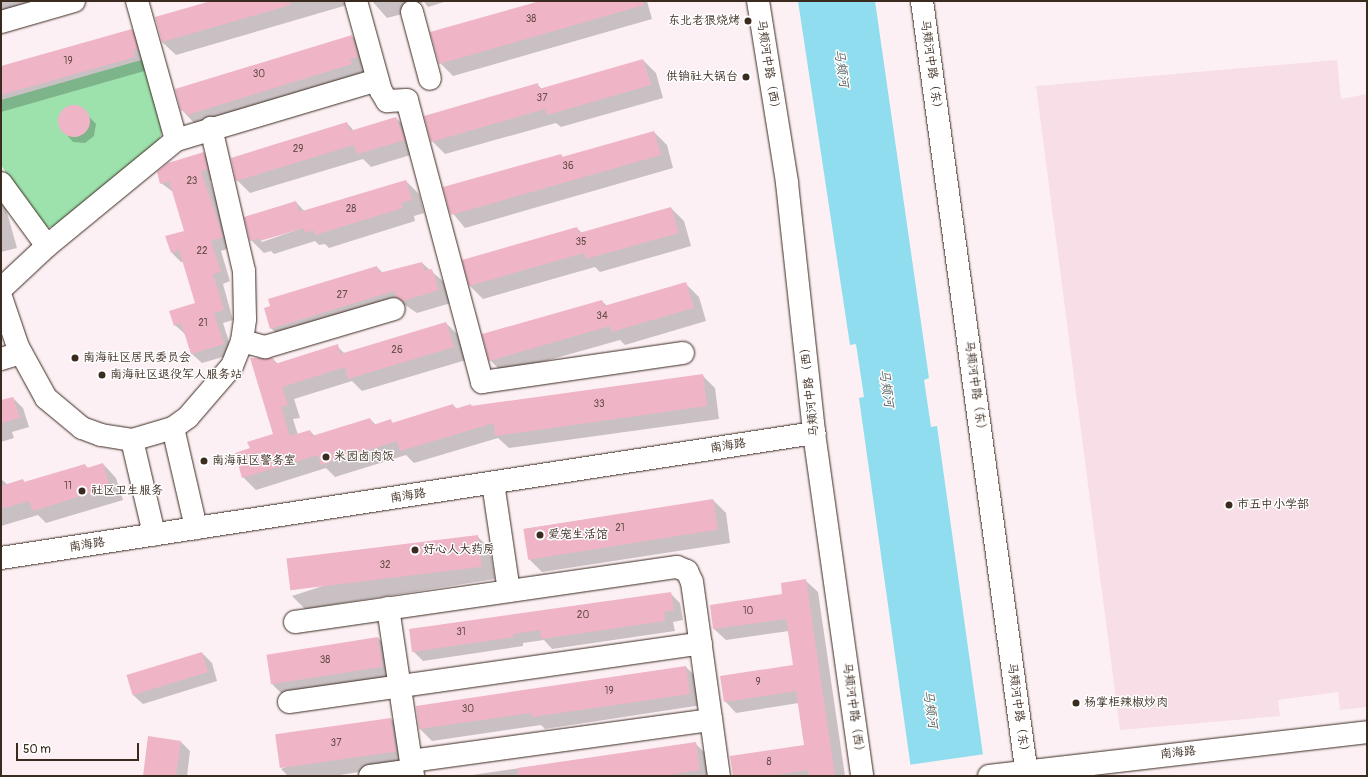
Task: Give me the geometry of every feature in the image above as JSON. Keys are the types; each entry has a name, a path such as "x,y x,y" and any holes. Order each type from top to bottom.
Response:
{"street":[{"path":"1,22 74,1"},
{"path":"137,1 176,140"},
{"path":"356,1 377,80 387,101 407,100 482,382 683,353"},
{"name":"马颊河中路（西）","path":"758,1 787,183 814,433 862,776"},
{"name":"马颊河中路（东）","path":"922,1 1027,773"},
{"path":"412,12 430,78"},
{"path":"1,289 47,246 176,140 211,128 377,80"},
{"path":"1,297 11,356 46,398 59,411 82,428 101,435 132,440 173,428 188,417 232,366 242,341 246,302 244,271 211,128"},
{"path":"1,183 47,246"},
{"path":"242,341 265,347 394,309"},
{"path":"173,428 196,528"},
{"name":"南海路","path":"1,558 814,433"},
{"path":"132,440 154,534"},
{"path":"493,483 508,592"},
{"path":"295,622 677,567 687,571 692,582 719,776"},
{"path":"388,608 412,769"},
{"path":"289,702 701,643"},
{"path":"370,776 711,720"},
{"name":"南海路","path":"996,775 1027,773 1367,732"}],"shaded area":[{"name":"市五中小学部","path":"1337,60 1341,99 1367,94 1367,707 1340,710 1338,692 1278,700 1280,716 1120,730 1036,86"}],"green space":[{"path":"145,59 164,127 159,140 53,227 43,227 1,165 1,100"}],"water":[{"name":"马颊河","path":"798,1 875,1 929,378 924,380 931,427 937,426 986,776 912,776 859,398 864,397 856,344 850,345"}],"pier":[{"path":"985,754 988,776 910,776 908,765"}],"building":[{"path":"211,1 290,1 291,5 162,42 155,17"},
{"path":"540,1 643,1 644,5 439,64 430,32"},
{"path":"132,29 138,49 134,50 135,57 1,95 1,66"},
{"path":"352,35 358,57 350,59 352,64 187,115 185,110 181,111 175,89"},
{"path":"643,59 651,85 547,115 545,109 431,142 424,116 538,83 539,89"},
{"path":"71,105 77,105 86,109 90,121 86,133 77,137 71,137 62,133 58,124 58,118 62,109"},
{"path":"396,117 405,140 357,154 354,145 236,181 231,158 347,122 350,131"},
{"path":"654,131 661,155 451,215 449,210 443,187 561,154 562,157"},
{"path":"204,152 208,169 201,171 223,237 211,241 221,272 213,274 224,310 214,313 224,344 191,354 181,323 174,326 169,311 195,303 179,250 171,253 165,236 184,231 169,181 160,184 157,172 168,163"},
{"path":"406,180 412,200 401,203 403,208 315,235 314,230 305,233 304,228 260,241 259,238 250,241 244,217 296,201 299,212"},
{"path":"671,207 679,233 586,259 584,253 469,286 462,260 577,227 579,233"},
{"path":"422,262 425,271 432,269 439,290 403,301 396,297 394,291 270,329 264,308 270,306 268,299 377,266 379,273"},
{"path":"686,282 694,308 611,332 610,326 489,361 482,334 602,300 604,306"},
{"path":"446,322 454,347 348,379 345,367 282,387 288,405 281,407 290,436 310,430 312,436 370,418 373,425 391,419 392,423 453,404 455,409 471,404 471,406 703,374 707,406 495,436 494,423 400,451 397,441 321,465 318,455 242,478 235,453 250,448 247,442 273,434 250,358 273,358 275,364 338,344 340,354"},
{"path":"13,397 20,418 1,423 1,400"},
{"path":"103,463 110,487 33,511 29,501 1,509 1,486 23,479 24,482 85,464 87,468"},
{"path":"713,499 718,530 528,560 523,529"},
{"path":"478,535 482,567 290,590 286,559"},
{"path":"806,579 835,776 809,776 808,770 770,776 733,776 730,756 804,745 796,691 724,702 720,676 793,665 786,619 713,629 710,605 782,594 781,583"},
{"path":"671,592 674,610 664,612 665,621 541,639 540,630 513,634 514,637 412,652 409,629"},
{"path":"378,637 383,667 271,684 266,655"},
{"path":"202,652 208,672 133,695 126,675"},
{"path":"686,666 690,694 532,717 531,713 419,729 416,706"},
{"path":"391,718 396,752 280,768 275,734"},
{"path":"148,736 181,741 176,776 143,776"},
{"path":"696,742 700,770 662,776 518,776 518,768"}],"place":[{"name":"东北老狼烧烤","path":"748,21"},
{"name":"供销社大锅台","path":"746,77"},
{"name":"南海社区居民委员会","path":"75,358"},
{"name":"南海社区退役军人服务站","path":"102,375"},
{"name":"米园卤肉饭","path":"326,457"},
{"name":"南海社区警务室","path":"204,461"},
{"name":"社区卫生服务","path":"82,491"},
{"name":"市五中小学部","path":"1229,505"},
{"name":"爱宠生活馆","path":"540,535"},
{"name":"好心人大药房","path":"415,550"},
{"name":"杨掌柜辣椒炒肉","path":"1076,703"}]}
